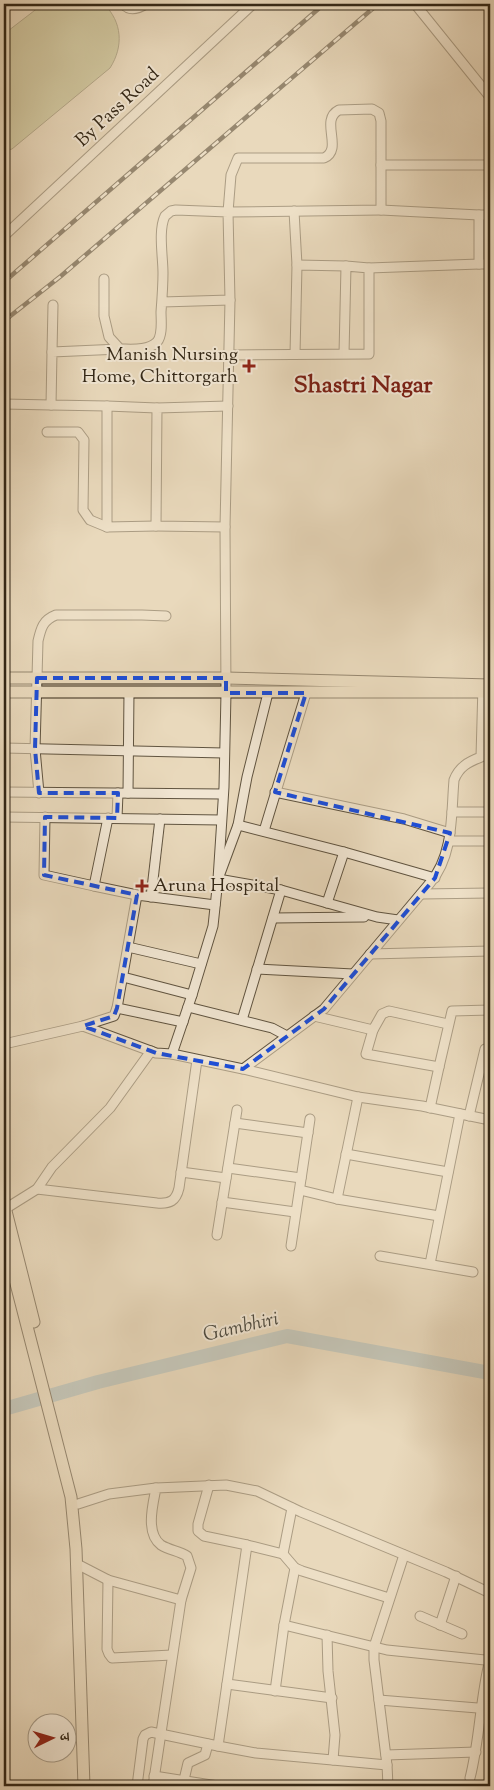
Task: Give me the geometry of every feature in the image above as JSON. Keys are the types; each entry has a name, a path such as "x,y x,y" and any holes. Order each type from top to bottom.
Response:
{"main road":[{"path":"4,678 226,678 486,689"},
{"path":"4,692 306,693 486,689"},
{"path":"5,1206 78,1504 80,1525 76,1533"},
{"path":"4,1237 70,1497 76,1533 84,1786"}],"street":[{"path":"123,4 132,9 146,4"},
{"name":"By Pass Road","path":"4,236 253,4"},
{"path":"415,4 490,97"},
{"path":"172,1054 213,926 218,880 226,693 225,527 230,300 228,212 231,175 238,158 312,159 327,156 332,148 331,117 339,110 372,109 379,113 381,121 380,210"},
{"path":"381,166 490,165"},
{"path":"52,352 146,347 156,343 161,327 162,230 165,216 171,211 380,210 490,215"},
{"path":"294,211 297,265 295,354"},
{"path":"479,215 479,264"},
{"path":"297,265 369,268 490,264"},
{"path":"344,354 346,266"},
{"path":"229,355 369,354 369,268"},
{"path":"104,279 104,316 109,337 120,349"},
{"path":"162,302 230,300"},
{"path":"51,405 53,305"},
{"path":"4,404 157,408 228,406"},
{"path":"107,406 107,527"},
{"path":"156,526 157,408"},
{"path":"47,432 78,432 84,440 83,510 90,520 107,527 225,527"},
{"path":"39,793 35,749 38,641 41,627 49,618 56,615 166,616"},
{"path":"243,1069 324,1009 435,878 450,837 454,780 457,771 470,761 485,757 486,689"},
{"path":"128,793 129,692"},
{"path":"218,880 238,825 247,777 268,693"},
{"path":"264,831 306,693"},
{"path":"4,748 224,753"},
{"path":"4,792 223,794"},
{"path":"275,792 395,817 450,837 490,841"},
{"path":"94,886 118,793"},
{"path":"452,812 490,812"},
{"path":"4,817 221,820"},
{"path":"46,817 44,875 137,895 215,905"},
{"path":"151,897 160,819"},
{"path":"238,825 435,878"},
{"path":"327,903 344,852"},
{"path":"218,880 281,890 377,917 398,920"},
{"path":"242,1020 281,890"},
{"path":"421,894 490,893"},
{"path":"4,1044 83,1026 114,1016 123,977 137,895"},
{"path":"273,918 377,917"},
{"path":"128,947 201,964"},
{"path":"370,954 490,951"},
{"path":"257,969 353,974"},
{"path":"123,977 192,995"},
{"path":"188,1007 272,1028 287,1036"},
{"path":"117,1008 183,1022"},
{"path":"430,1108 452,1010 490,1010"},
{"path":"440,1067 366,1054 373,1030 382,1014 389,1011 448,1024"},
{"path":"314,1016 373,1030"},
{"path":"83,1026 151,1051 243,1069 358,1097 430,1108 490,1120"},
{"path":"430,1264 448,1172 485,1049"},
{"path":"5,1206 37,1189 52,1167 116,1100 151,1051"},
{"path":"37,1189 164,1204 171,1202 177,1195 197,1060"},
{"path":"337,1199 358,1097"},
{"path":"217,1235 237,1110"},
{"path":"291,1246 310,1119"},
{"path":"235,1123 308,1134"},
{"path":"346,1154 448,1172"},
{"path":"228,1168 301,1178"},
{"path":"181,1172 226,1178"},
{"path":"300,1190 337,1199 439,1216"},
{"path":"222,1202 295,1212"},
{"path":"380,1256 473,1272"},
{"path":"209,1485 198,1524 198,1531 204,1536 283,1554 294,1568 390,1598"},
{"path":"78,1504 109,1494 156,1488 226,1485 257,1492 456,1576 490,1593"},
{"path":"153,1786 181,1600 190,1574 190,1563 187,1556 161,1545 154,1534 152,1527 156,1488"},
{"path":"283,1554 292,1508"},
{"path":"218,1746 247,1545"},
{"path":"388,1786 374,1647 404,1555"},
{"path":"77,1564 108,1580 181,1600"},
{"path":"275,1691 294,1568"},
{"path":"440,1625 456,1576"},
{"path":"108,1580 108,1654 112,1658 117,1659 172,1655"},
{"path":"420,1616 462,1634"},
{"path":"284,1625 388,1650 490,1659 486,1674 486,1709 470,1778"},
{"path":"327,1635 328,1671 335,1734 333,1760"},
{"path":"227,1684 332,1698"},
{"path":"379,1700 486,1709"},
{"path":"137,1786 145,1735 151,1732 218,1746 294,1757 387,1765"},
{"path":"184,1783 188,1763 205,1756 208,1744"},
{"path":"386,1754 476,1752"},
{"path":"154,1776 184,1783 218,1786"}],"highlighted area":[{"path":"37,678 226,678 226,693 306,693 275,792 450,833 435,878 324,1009 243,1069 156,1053 83,1026 114,1016 137,895 44,875 45,817 117,818 118,793 39,793 35,749"}],"green space":[{"path":"43,4 104,4 115,18 118,26 118,51 110,68 12,149 4,151 4,34"}],"waterway":[{"name":"Gambhiri","path":"4,1409 98,1382 287,1336 490,1373"}],"railway":[{"path":"4,282 324,4"},
{"path":"4,321 61,276 378,4"}],"place":[{"name":"Manish Nursing Home, Chittorgarh","path":"249,366"},
{"name":"Aruna Hospital","path":"142,886"}],"district":[{"name":"Shastri Nagar","path":"363,386"}]}
